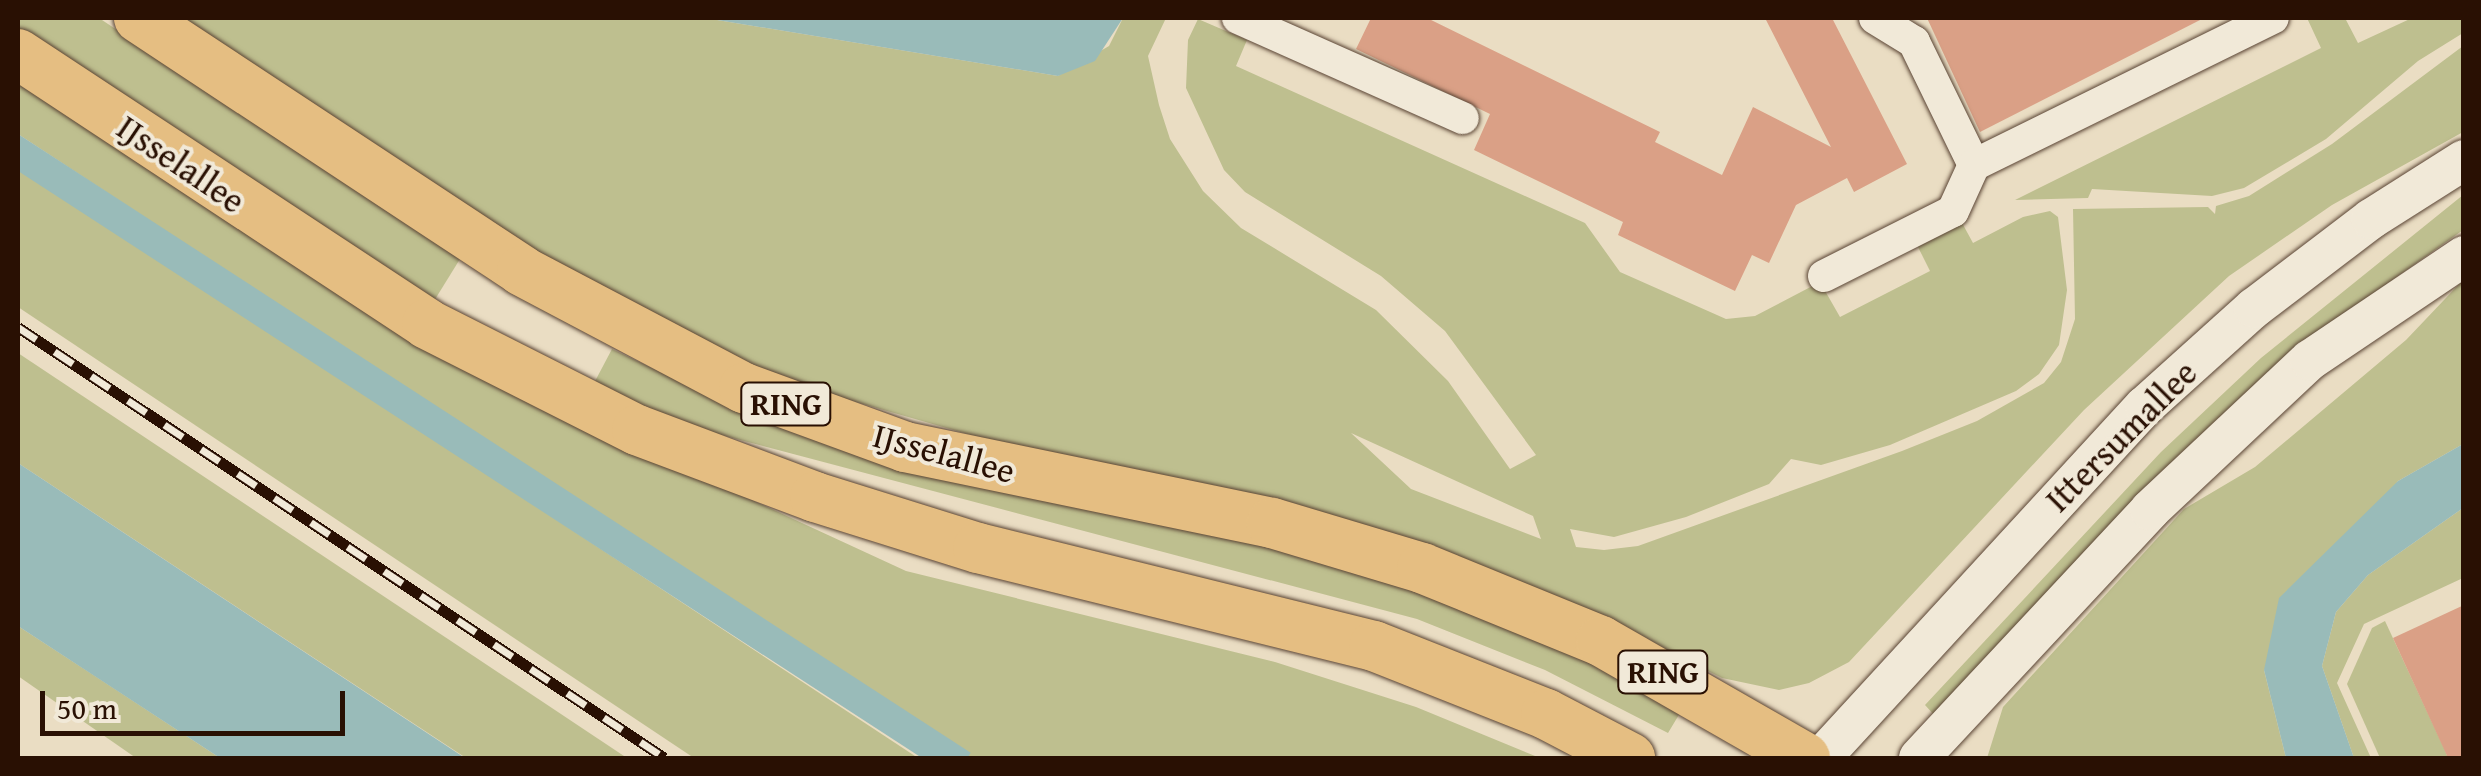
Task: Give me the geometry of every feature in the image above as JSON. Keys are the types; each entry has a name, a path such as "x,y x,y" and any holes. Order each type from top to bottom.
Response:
{"main road":[{"name":"IJsselallee","path":"139,18 522,271 744,388 906,446 1272,523 1422,568 1629,655 1805,758"},
{"name":"IJsselallee","path":"18,54 428,324 636,430 816,497 978,548 1374,646 1546,714 1630,758"}],"street":[{"path":"1238,18 1462,118"},
{"path":"1874,18 1914,42 1974,165"},
{"path":"1824,276 1953,212 1974,165 2274,18"},
{"name":"Ittersumallee","path":"1821,758 2144,406 2268,296 2464,160"},
{"path":"1919,758 2150,510 2310,360 2464,256"}],"green space":[{"path":"18,18 99,18 460,259 434,301 18,28"},
{"path":"183,18 705,18 1058,76 1109,46 1123,18 1166,18 1148,56 1170,139 1203,191 1241,228 1376,310 1448,381 1510,469 1536,455 1445,331 1381,276 1245,192 1224,170 1186,88 1188,40 1198,19 1247,40 1236,66 1585,223 1620,272 1726,319 1755,316 1820,282 1840,317 1930,271 1917,245 1961,221 1973,243 2023,217 2050,211 2058,217 2067,290 2059,345 2039,374 2016,391 1890,445 1821,465 1791,459 1769,484 1686,517 1614,537 1570,529 1576,547 1604,550 1638,546 1902,451 1977,421 2044,383 2061,362 2075,319 2073,209 2208,207 2215,214 2216,206 2249,196 2332,144 2463,46 2463,132 2332,205 2229,276 2084,410 1849,662 1809,683 1779,690 1722,678 1594,614 807,388 709,346 572,274","holes":["1351,433 1533,516 1541,539 1411,489"]},
{"path":"2307,18 2345,18 2358,43 2412,18 2463,18 2463,33 2418,61 2326,139 2244,188 2212,196 2092,189 2088,198 2015,200 2321,48"},
{"path":"18,80 711,481 906,571 1275,662 1416,707 1540,758 967,758 18,134"},
{"path":"18,165 918,758 694,758 18,307"},
{"path":"2463,195 2463,230 2305,342 2238,400 1935,716 1925,705 2161,452 2261,358"},
{"path":"2463,280 2463,444 2398,481 2264,670 2286,758 1987,758 2003,707 2184,509 2255,467 2406,340"},
{"path":"612,349 725,403 949,480 1210,532 1389,580 1539,638 1683,708 1668,733 1545,670 1417,619 676,423 593,385"},
{"path":"18,353 627,758 466,758 18,463"},
{"path":"2463,508 2463,578 2364,624 2337,683 2371,758 2354,758 2322,666 2336,612 2368,575"},
{"path":"2385,621 2448,758 2380,758 2347,684 2372,628"},
{"path":"18,626 220,758 136,758 18,676"}],"water":[{"path":"705,18 1123,18 1095,61 1058,76"},
{"path":"18,134 971,753 967,758 922,758 18,171"},
{"path":"2463,444 2463,508 2368,575 2336,612 2322,666 2354,758 2286,758 2264,670 2279,598 2398,481"},
{"path":"18,463 465,758 220,758 18,626"}],"building":[{"path":"1371,18 1427,18 1660,132 1655,142 1722,175 1753,107 1831,147 1765,18 1832,18 1907,164 1854,192 1847,178 1796,205 1769,263 1752,255 1735,291 1618,235 1623,222 1474,150 1490,114 1356,49"},
{"path":"1927,18 2204,18 1980,132"},
{"path":"2464,605 2464,758 2448,758 2393,638"}],"railway":[{"path":"18,327 665,758"}]}
